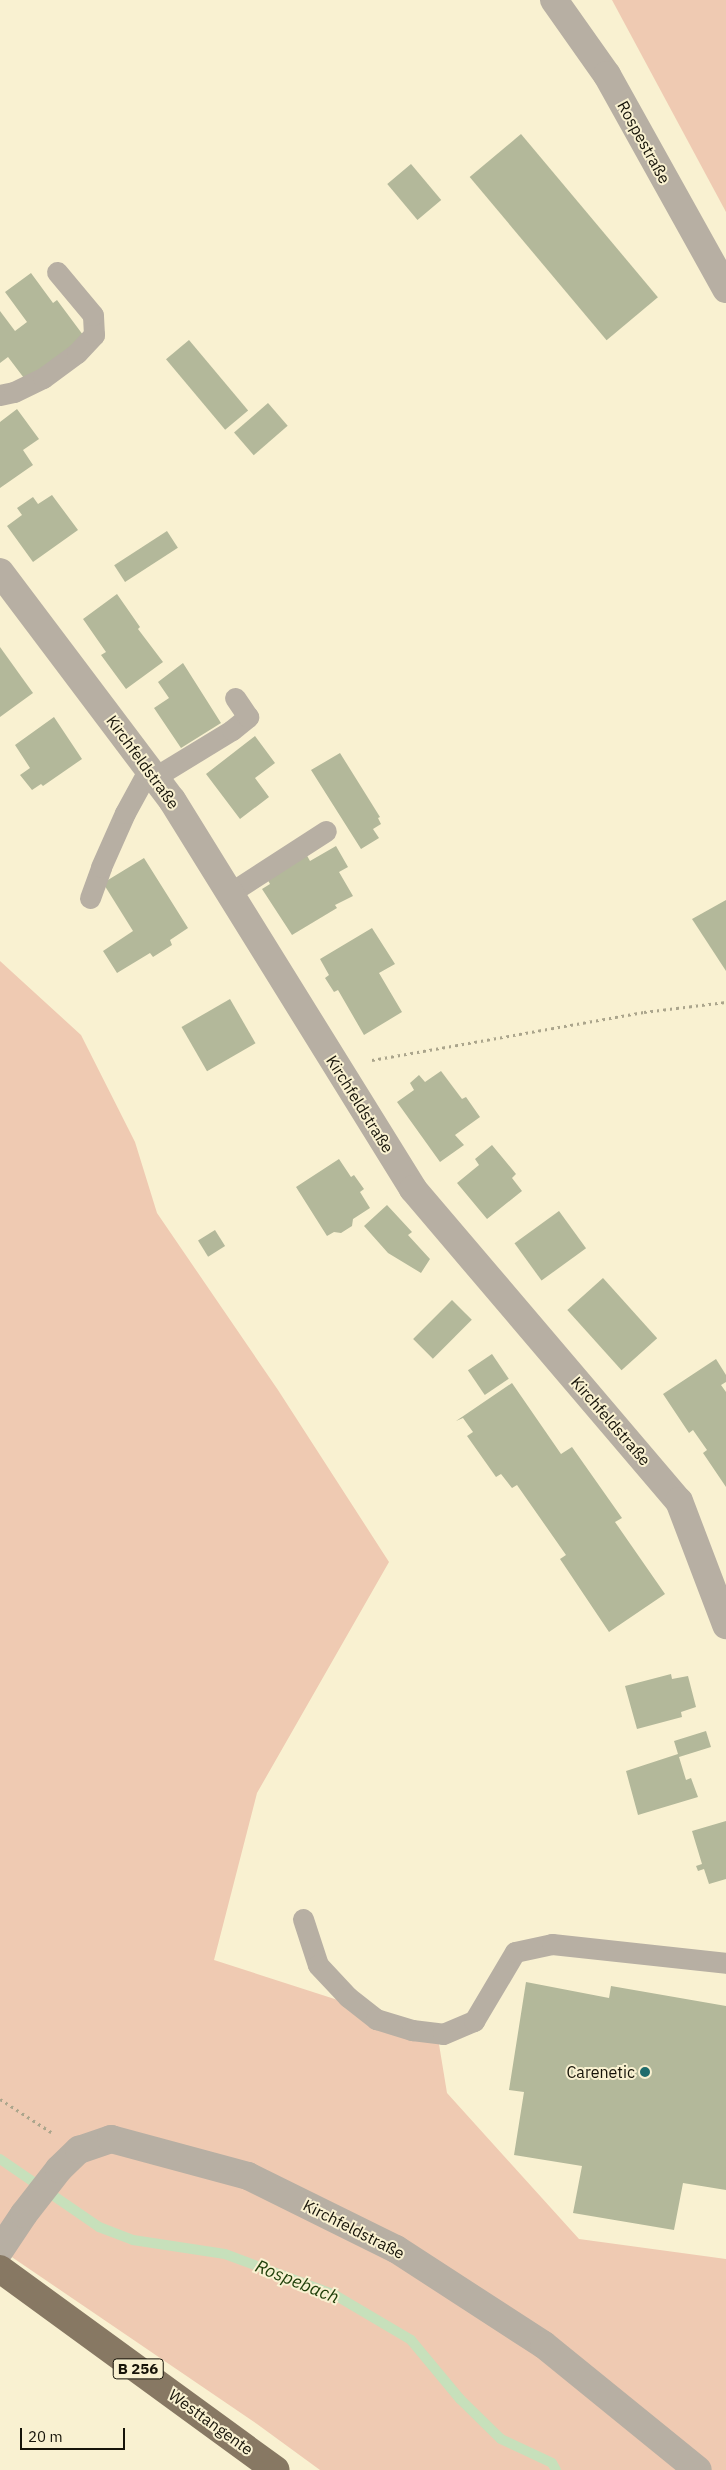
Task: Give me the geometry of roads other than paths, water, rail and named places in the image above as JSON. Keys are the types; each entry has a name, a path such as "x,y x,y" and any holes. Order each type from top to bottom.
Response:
{"main road":[{"name":"Westtangente","path":"0,2269 276,2470"}],"street":[{"name":"Rospestraße","path":"554,0 607,75 726,289"},
{"name":"Kirchfeldstraße","path":"0,572 172,800 412,1189 679,1500 726,1625"},
{"name":"Kirchfeldstraße","path":"0,2250 24,2214 59,2169 79,2150 111,2139 248,2176 396,2249 544,2345 698,2470"}],"lane":[{"path":"0,395 14,392 43,378 77,353 94,336 93,315 57,272"},
{"path":"90,898 101,867 125,813 152,773 232,730 248,717 235,698"},
{"path":"230,893 326,831"},
{"path":"303,1919 318,1965 348,1998 376,2019 412,2030 443,2034 474,2021 515,1952 552,1944 726,1963"}],"waterway":[{"name":"Rospebach","path":"0,2159 99,2227 133,2240 225,2254 335,2295 411,2340 460,2399 501,2439 552,2463 556,2470"}],"place":[{"name":"Carenetic","path":"645,2072"}]}
